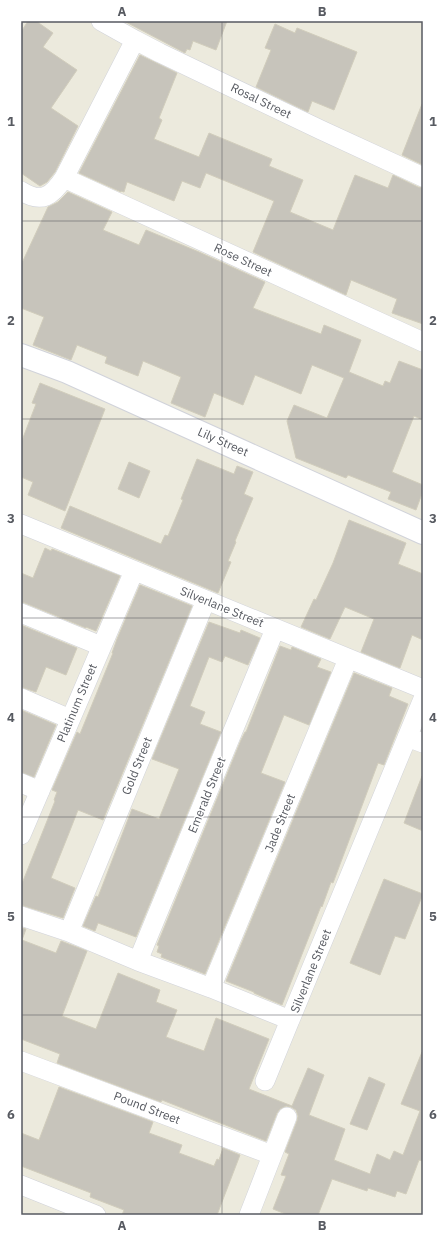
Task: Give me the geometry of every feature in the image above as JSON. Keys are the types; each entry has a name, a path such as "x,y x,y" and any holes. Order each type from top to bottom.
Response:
{"street":[{"name":"Rosal Street","path":"101,21 135,40 314,127 423,177"},
{"path":"21,191 26,195 39,198 48,196 57,188 64,178 135,40"},
{"name":"Rose Street","path":"64,178 423,342"},
{"name":"Lily Street","path":"21,355 67,372 423,533"},
{"name":"Silverlane Street","path":"21,524 423,690"},
{"name":"Platinum Street","path":"21,835 134,571"},
{"name":"Gold Street","path":"69,932 206,600"},
{"path":"21,612 101,646"},
{"name":"Emerald Street","path":"138,961 275,629"},
{"name":"Jade Street","path":"211,988 348,659"},
{"path":"21,698 70,720"},
{"name":"Silverlane Street","path":"21,916 69,932 138,961 211,988 290,1020 415,740 423,699"},
{"path":"21,783 40,792"},
{"path":"265,1081 290,1020"},
{"name":"Pound Street","path":"21,1061 272,1155"},
{"path":"249,1215 287,1117"},
{"path":"21,1185 96,1215"}],"building":[{"path":"28,21 36,21 53,33 43,47 77,70 51,108 78,126 55,172 47,182 40,186 21,173 21,32"},
{"path":"124,21 227,21 216,50 193,41 190,50 187,49 185,53"},
{"path":"275,24 295,33 297,28 357,52 334,110 312,101 308,112 256,87 271,50 265,48"},
{"path":"140,55 177,73 159,118 162,120 154,139 199,157 209,133 272,159 269,166 303,180 290,212 333,230 355,175 388,188 393,175 423,188 423,324 392,313 397,299 351,280 346,295 253,252 274,201 206,173 200,188 182,181 174,201 127,182 124,192 121,192 79,173"},
{"path":"423,104 423,165 402,155"},
{"path":"68,192 112,212 103,230 139,245 146,230 265,282 253,308 321,334 324,325 361,340 349,372 383,386 385,381 390,383 399,361 423,370 423,420 414,416 392,472 423,485 423,491 416,510 388,499 391,492 348,475 346,478 296,458 287,421 294,405 327,418 344,378 312,365 301,394 255,375 243,405 214,393 205,417 171,403 181,377 143,361 138,376 105,363 107,357 77,345 71,360 33,345 44,317 21,308 21,265 48,207 58,202"},
{"path":"40,383 105,409 65,511 28,495 33,482 21,477 21,443 36,404 32,403"},
{"path":"197,459 234,474 237,466 253,472 244,494 253,498 235,541 236,542 228,561 231,562 218,593 61,528 70,506 161,544 165,535 168,536 183,500 181,499"},
{"path":"129,462 150,471 139,498 118,489"},
{"path":"349,520 406,543 398,564 423,574 423,640 412,635 400,668 361,652 374,619 345,607 330,639 301,627 314,599 316,600 333,563"},
{"path":"45,548 51,551 52,549 120,576 96,631 21,602 21,573 33,578"},
{"path":"140,585 192,606 103,820 78,810 51,878 75,888 63,918 21,905 21,886 55,801 57,792 52,790 77,732 80,734"},
{"path":"209,622 240,633 241,630 260,638 248,665 225,656 222,662 209,657 190,706 205,712 200,724 221,732 136,937 98,923 95,931 83,926 96,896 98,897 132,809 159,819 179,769 152,759"},
{"path":"21,625 77,648 66,675 46,667 36,692 21,687"},
{"path":"280,646 291,650 292,647 321,659 317,667 331,672 309,725 284,715 261,773 285,782 205,974 161,957 162,954 157,952 159,946 157,945 241,740 246,732"},
{"path":"354,673 392,688 389,696 408,704 384,765 378,763 333,883 331,882 282,1005 226,981"},
{"path":"21,710 56,725 34,777 21,772"},
{"path":"422,776 423,777 423,831 404,823"},
{"path":"384,879 423,894 405,939 395,936 380,975 350,963"},
{"path":"21,928 26,929 22,940 56,953 61,941 87,951 62,1016 96,1029 118,973 160,990 156,1002 177,1010 166,1037 204,1051 216,1018 269,1039 249,1089 292,1106 308,1068 324,1075 309,1115 345,1129 334,1160 370,1174 377,1154 390,1160 394,1151 403,1155 420,1111 401,1104 423,1052 423,1161 419,1160 406,1194 397,1191 395,1197 368,1188 367,1191 332,1179 318,1215 288,1215 273,1209 286,1176 281,1175 289,1154 285,1152 297,1121 298,1116 296,1110 286,1106 280,1109 266,1141 162,1100 161,1102 57,1063 60,1054 21,1039"},
{"path":"369,1077 385,1084 367,1130 350,1124"},
{"path":"59,1087 153,1122 149,1133 182,1145 179,1153 214,1166 217,1159 219,1160 223,1148 240,1155 217,1215 122,1215 124,1210 90,1197 91,1193 21,1166 21,1133 39,1140"}]}
